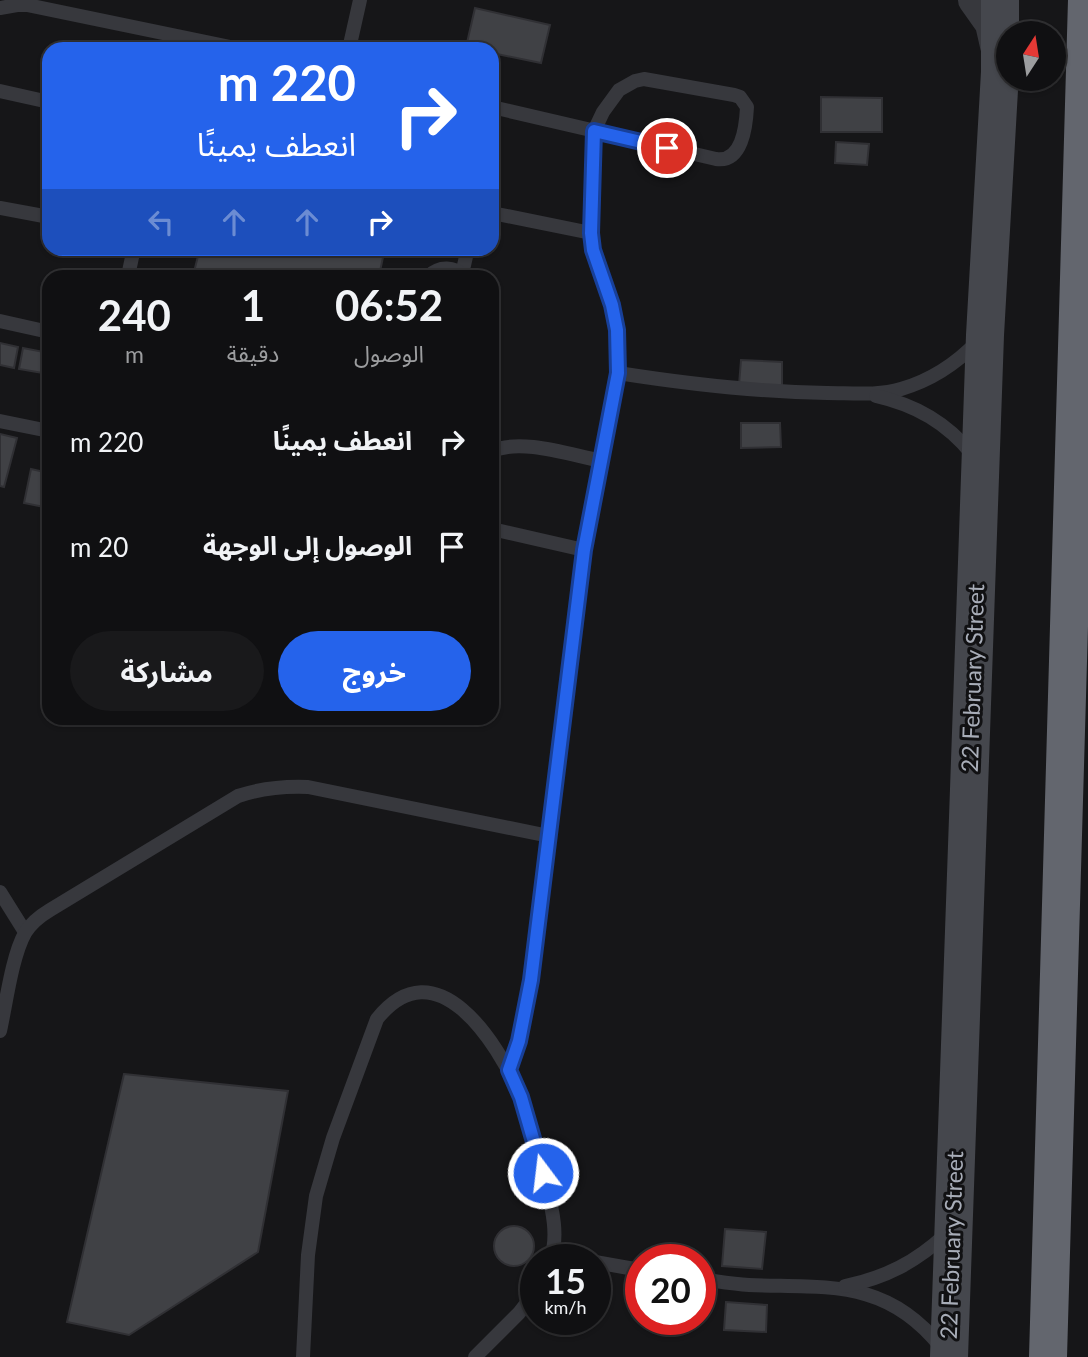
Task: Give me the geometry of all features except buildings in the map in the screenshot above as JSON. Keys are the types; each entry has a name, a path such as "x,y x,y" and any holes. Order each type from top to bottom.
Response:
{"highway":[{"path":"1048,1357 1087,0"}],"main road":[{"name":"22 February Street","path":"1000,0 1000,21"},
{"name":"22 February Street","path":"949,1357 985,335 999,91"}],"street":[{"path":"973,0 990,24 996,53"}],"lane":[{"path":"351,42 360,0"},
{"path":"0,8 27,5 177,42"},
{"path":"499,109 594,131 723,160 731,158 737,152 747,107 740,97 734,95 644,79 635,80 619,90 603,112 594,131 591,233 593,250 612,305 617,330 618,373 584,550 526,1011 509,1070"},
{"path":"0,92 42,101"},
{"path":"0,208 42,216"},
{"path":"499,214 591,233"},
{"path":"0,321 42,330"},
{"path":"618,373 737,389 864,393 899,390 932,378 961,359 985,335"},
{"path":"864,393 898,401 930,415 958,436 980,463"},
{"path":"0,421 42,430"},
{"path":"499,448 525,446 602,461"},
{"path":"499,531 584,550"},
{"path":"0,1031 25,932 40,916 227,802 260,789 308,787 549,836"},
{"path":"0,892 25,932"},
{"path":"303,1357 308,1255 316,1196 333,1138 377,1019 395,1001 406,996 430,992 443,995 454,1002 479,1027 509,1070 527,1116 547,1189 554,1222 552,1244"},
{"path":"840,1287 901,1269 928,1251 952,1229"},
{"path":"716,1281 840,1287 872,1295 902,1310 928,1331 949,1357"},
{"path":"475,1357 520,1312"}],"route":[{"path":"543,1173 521,1097 509,1070 519,1041 531,980 584,550 618,373 617,330 612,305 593,250 591,233 594,131 667,148"}]}
